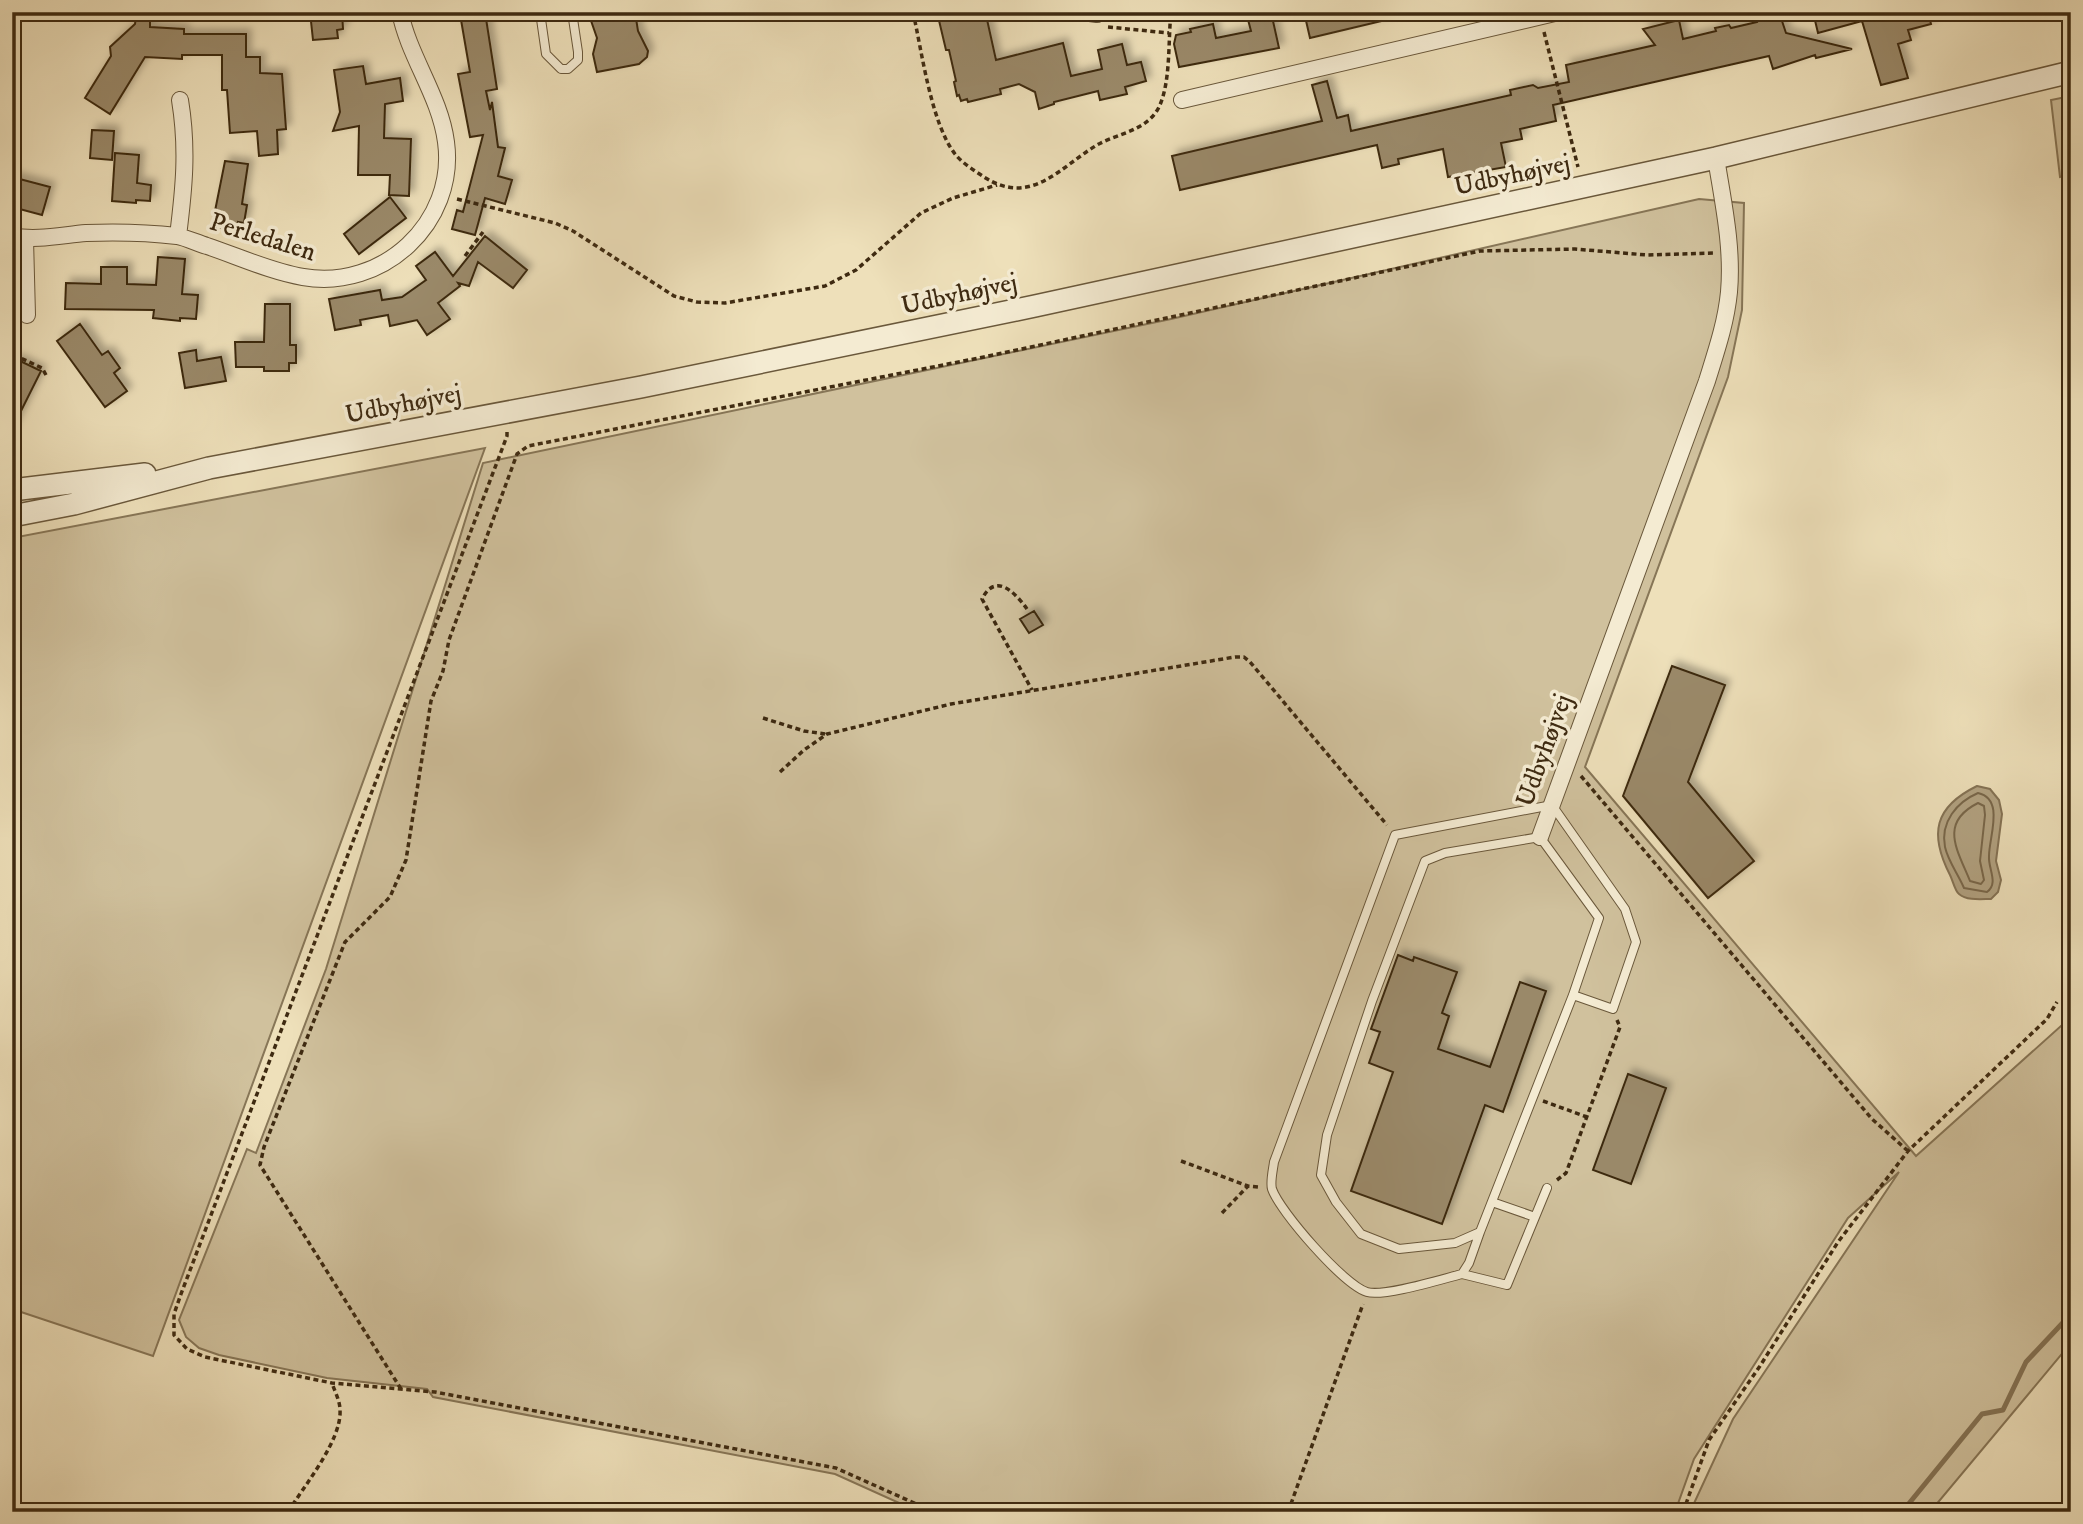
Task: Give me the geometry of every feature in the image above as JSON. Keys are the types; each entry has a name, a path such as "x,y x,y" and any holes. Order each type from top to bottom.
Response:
{"street":[{"name":"Perledalen","path":"27,315 18,237 89,233 178,236 300,277 327,280 348,278 383,264 402,251 428,222 441,195 446,172 446,143 439,114 404,33 400,12"},
{"path":"1182,100 1511,18 1540,17 1559,12"},
{"name":"Udbyhøjvej","path":"12,490 209,468 502,413 1035,306 1716,158 2071,72"},
{"name":"Perledalen","path":"178,236 186,168 186,134 180,100"},
{"name":"Udbyhøjvej","path":"1540,838 1718,347 1729,292 1729,236 1716,158"},
{"name":"Udbyhøjvej","path":"12,516 74,504 209,468"}],"lane":[{"path":"540,12 546,54 561,69 568,69 578,60 572,12"},
{"path":"1547,1188 1507,1285 1462,1274 1386,1292 1367,1292 1351,1282 1315,1247 1287,1216 1271,1187 1274,1162 1395,835 1552,805 1625,909 1636,942 1613,1009 1573,995"},
{"path":"1462,1274 1469,1263 1573,995 1599,918 1540,838 1445,853 1425,861 1372,1001 1327,1135 1321,1175 1336,1202 1361,1234 1399,1249 1455,1243 1480,1233"},
{"path":"1492,1202 1535,1217"}],"path":[{"path":"913,12 939,128 956,155 997,185"},
{"path":"441,195 564,227 674,296 697,302 725,303 825,286 856,270 921,213 953,198 997,185 1032,187 1052,178 1098,145 1138,128 1151,119 1164,93 1171,12"},
{"path":"1089,13 1099,26 1168,33"},
{"path":"1540,17 1583,187"},
{"path":"465,256 483,232"},
{"path":"401,1389 260,1165 264,1147 345,942 390,897 406,860 431,702 443,671 449,640 517,454 528,446 984,357 1480,251 1575,249 1647,255 1729,253"},
{"path":"14,355 42,368 46,375"},
{"path":"502,413 508,436 174,1314 174,1335 187,1349 205,1357 332,1384 449,1395 836,1468 934,1512"},
{"path":"1027,609 1015,594 1004,586 994,586 982,599 1032,690"},
{"path":"763,718 804,731 827,734 951,704 1244,657 1395,835"},
{"path":"780,772 827,734"},
{"path":"1569,762 1872,1119 1908,1151"},
{"path":"1683,1512 1709,1440 1760,1366 1838,1242 1908,1151 2047,1019 2057,1002"},
{"path":"1547,1188 1566,1173 1587,1117 1620,1027 1613,1009"},
{"path":"1532,1097 1587,1117"},
{"path":"1181,1161 1248,1186 1271,1187"},
{"path":"1222,1213 1248,1186"},
{"path":"1288,1512 1367,1292"},
{"path":"288,1512 329,1447 340,1421 341,1407 332,1384"}],"shaded area":[{"path":"2071,96 2071,174 2060,177 2051,100"},
{"path":"1699,199 1744,203 1742,310 1728,377 1585,767 1916,1156 2071,1017 2071,1343 1930,1512 1690,1512 1733,1419 1899,1172 1848,1218 1694,1459 1675,1512 919,1512 835,1474 433,1397 427,1389 327,1378 219,1355 199,1348 186,1337 179,1320 247,1149 256,1153 326,969 483,463 1171,319"},
{"path":"485,448 153,1356 12,1309 12,538"}],"water":[{"path":"1977,786 1990,789 1999,800 2002,814 1996,861 2001,880 1998,892 1991,899 1970,899 1959,894 1939,847 1938,834 1944,813 1963,794"}],"building":[{"path":"310,12 342,12 343,29 337,30 338,38 313,40"},
{"path":"485,12 497,89 486,91 490,110 492,102 498,147 505,148 498,176 512,180 505,204 485,198 475,235 452,229 457,210 463,212 483,135 470,137 458,74 470,72 460,14"},
{"path":"588,12 635,12 638,31 648,51 647,57 639,64 597,72 593,54 597,38"},
{"path":"937,12 961,12 963,20 986,15 996,60 1063,43 1071,76 1102,69 1098,50 1122,44 1127,65 1141,62 1146,81 1125,87 1127,94 1100,100 1098,91 1054,102 1039,109 1035,92 1019,84 1000,89 1001,94 968,102 967,99 961,101 959,95 957,96 949,50 946,50"},
{"path":"1246,12 1271,12 1279,48 1179,67 1174,44 1176,35 1213,24 1216,38 1251,31"},
{"path":"1304,12 1389,12 1390,19 1310,38"},
{"path":"1754,12 1779,12 1786,33 1852,49 1816,58 1815,55 1773,69 1769,56 1553,105 1556,121 1520,129 1522,139 1501,143 1506,167 1448,177 1443,149 1398,159 1399,164 1382,168 1377,145 1180,190 1172,156 1322,121 1312,85 1327,81 1337,118 1348,115 1351,131 1511,95 1510,90 1569,82 1566,65 1655,45 1643,29 1679,20 1683,39 1716,31 1715,28 1729,25 1731,28 1757,22"},
{"path":"1813,12 1928,12 1931,24 1908,30 1911,40 1898,44 1908,78 1881,85 1862,21 1818,33"},
{"path":"136,17 150,18 150,27 184,29 184,34 246,34 246,57 260,57 260,73 282,74 286,129 277,130 278,154 259,156 257,131 230,133 227,90 222,90 222,55 182,55 182,59 145,57 110,114 85,98 111,56 110,47 135,24"},
{"path":"363,66 366,84 400,78 403,101 385,104 384,138 411,139 409,196 389,195 390,175 358,175 359,126 333,131 340,112 334,70"},
{"path":"92,130 114,131 112,160 90,158"},
{"path":"115,153 139,155 137,183 151,185 150,201 112,201"},
{"path":"225,161 248,164 242,204 247,205 244,223 238,222 237,230 212,226"},
{"path":"12,177 50,187 42,215 12,207"},
{"path":"390,197 406,218 359,254 344,234"},
{"path":"485,236 527,270 513,288 478,262 469,286 458,283 460,286 438,303 450,319 427,335 417,320 390,326 388,315 360,320 361,325 335,330 329,299 380,290 382,300 402,297 426,280 416,266 435,252 453,276"},
{"path":"158,257 185,259 182,294 198,295 196,319 180,318 180,321 153,318 154,310 65,309 66,283 101,284 101,267 127,267 127,284 156,285"},
{"path":"265,304 290,304 290,345 296,345 296,363 289,363 289,371 264,371 264,367 236,367 235,342 264,342"},
{"path":"80,324 102,355 108,351 120,368 114,373 127,391 105,407 57,341"},
{"path":"196,350 197,361 221,357 226,381 185,388 179,353"},
{"path":"16,359 41,371 12,429 12,368"},
{"path":"1034,611 1043,625 1029,633 1020,619"},
{"path":"1672,666 1725,685 1688,782 1754,861 1708,898 1623,796"},
{"path":"1398,955 1413,961 1414,957 1457,972 1442,1013 1449,1016 1438,1049 1490,1067 1520,982 1546,991 1503,1112 1485,1105 1442,1224 1351,1191 1393,1072 1369,1063 1380,1032 1371,1029"},
{"path":"1628,1074 1666,1088 1631,1184 1593,1170"}],"waterway":[{"path":"1902,1512 1982,1414 2003,1410 2026,1362 2071,1314"}]}
